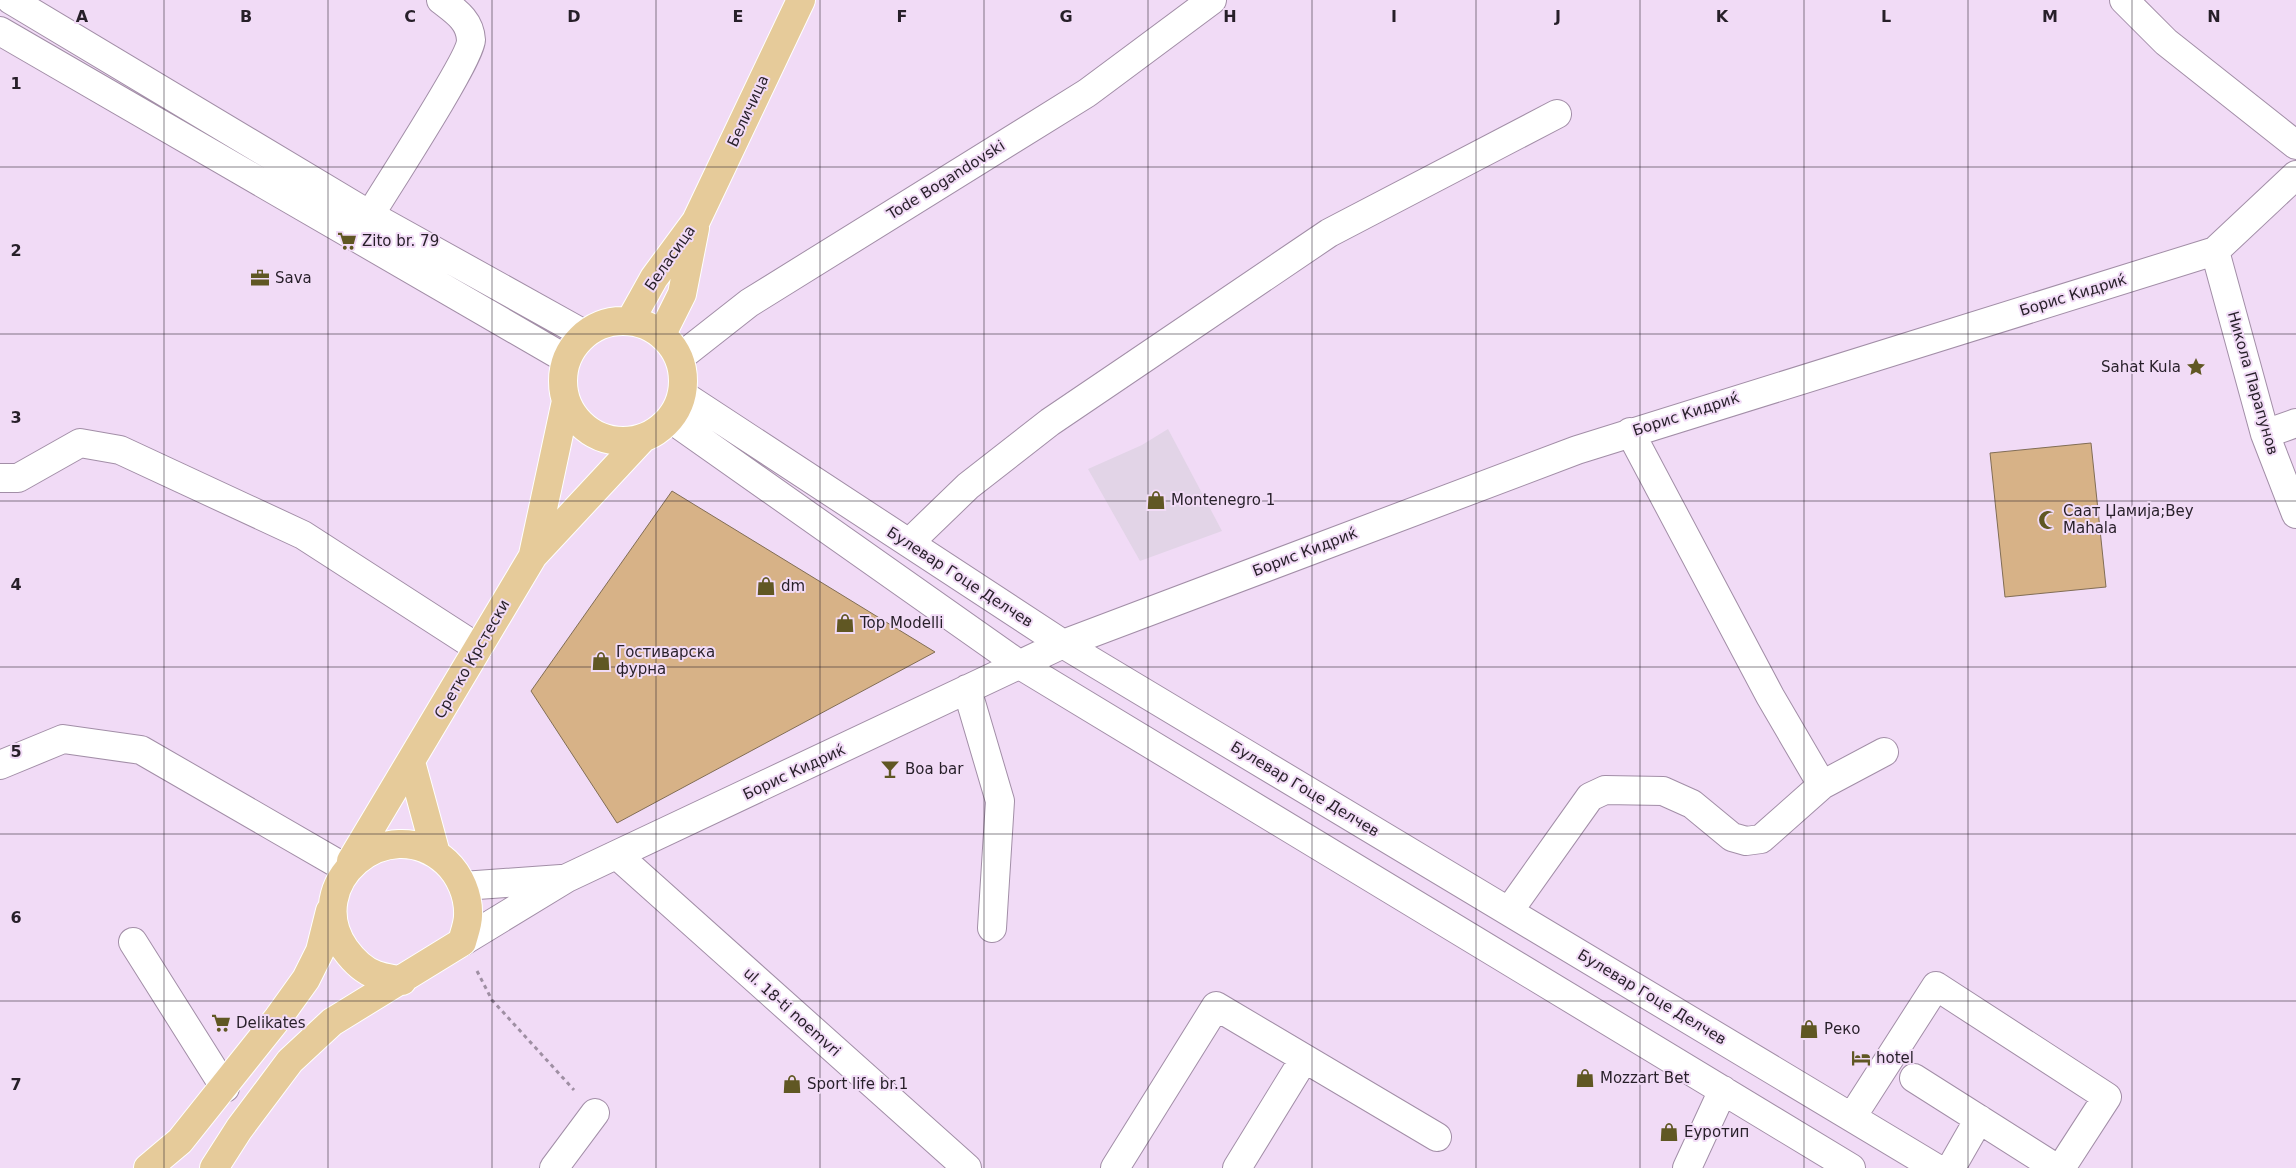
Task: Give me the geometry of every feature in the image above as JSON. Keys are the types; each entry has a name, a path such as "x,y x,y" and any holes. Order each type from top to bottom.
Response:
{"main road":[{"name":"Беличица","path":"696,221 800,0"},
{"name":"Беласица","path":"630,321 654,278 696,221"},
{"name":"Беласица","path":"662,334 682,294 696,221"},
{"path":"630,321 647,325 662,334 679,358 684,376 677,407 658,431 642,439 619,442 597,436 578,422 566,402 563,388 566,359 584,334 606,323 630,321"},
{"name":"Сретко Крстески","path":"533,556 566,402"},
{"name":"Сретко Крстески","path":"347,869 533,556 642,439"},
{"path":"411,762 436,854"},
{"path":"148,1168 180,1141 225,1088 306,979 320,951 333,898 347,869 374,848 398,843 421,847 436,854 454,869 463,886 468,917 462,942 402,981 332,1022 290,1061 239,1129 214,1168"},
{"path":"333,898 332,913 337,937 354,962 376,975 402,981"}],"street":[{"path":"11,0 370,215 584,334"},
{"path":"370,215 456,72 471,43 469,28 460,14 440,0"},
{"name":"Tode Bogandovski","path":"679,358 749,303 1087,93 1212,0"},
{"path":"2124,0 2166,42 2296,145"},
{"path":"0,31 566,359"},
{"path":"909,543 968,486 1050,422 1329,232 1557,114"},
{"name":"Борис Кидриќ","path":"568,878 1063,644 1577,450 2215,251 2296,175"},
{"name":"Никола Парапунов","path":"2215,251 2265,434 2296,514"},
{"path":"677,407 1020,665 1851,1168"},
{"name":"Булевар Гоце Делчев","path":"677,407 909,543 1063,644 1936,1168"},
{"path":"2265,434 2296,423"},
{"path":"1630,432 1770,696 1822,785"},
{"path":"0,478 18,478 80,443 120,450 304,535 478,648"},
{"path":"967,689 1000,802 992,928"},
{"path":"0,765 63,739 141,750 347,869"},
{"path":"1509,911 1590,797 1598,792 1606,790 1663,791 1692,804 1732,837 1746,841 1761,839 1822,785 1884,752"},
{"name":"ul. 18-ti noemvri","path":"617,855 967,1168"},
{"path":"463,886 568,878"},
{"path":"462,942 568,878"},
{"path":"133,942 225,1088"},
{"path":"1852,1117 1936,986 2107,1097 2061,1168"},
{"path":"1115,1168 1216,1006 1437,1137"},
{"path":"1237,1168 1304,1059"},
{"path":"1914,1078 2056,1168"},
{"path":"1687,1168 1723,1090"},
{"path":"554,1168 595,1113"},
{"path":"1951,1168 1979,1119"}],"path":[{"path":"462,942 492,1000 595,1113"}],"shaded area":[{"name":"Montenegro 1","path":"1168,429 1222,531 1140,561 1088,469 1142,445"}],"building":[{"name":"Саат Џамија;Bey Mahala","path":"2091,443 2106,587 2005,597 1990,453"},
{"path":"672,491 935,652 617,823 531,691"}],"place":[{"name":"Zito br. 79","path":"347,241"},
{"name":"Sava","path":"260,278"},
{"name":"Sahat Kula","path":"2196,367"},
{"name":"Montenegro 1","path":"1156,500"},
{"name":"Саат Џамија;Bey Mahala","path":"2048,520"},
{"name":"dm","path":"766,586"},
{"name":"Top Modelli","path":"845,623"},
{"name":"Гостиварска фурна","path":"601,661"},
{"name":"Boa bar","path":"890,769"},
{"name":"Delikates","path":"221,1023"},
{"name":"Реко","path":"1809,1029"},
{"name":"hotel","path":"1861,1058"},
{"name":"Mozzart Bet","path":"1585,1078"},
{"name":"Sport life br.1","path":"792,1084"},
{"name":"Еуротип","path":"1669,1132"}]}
